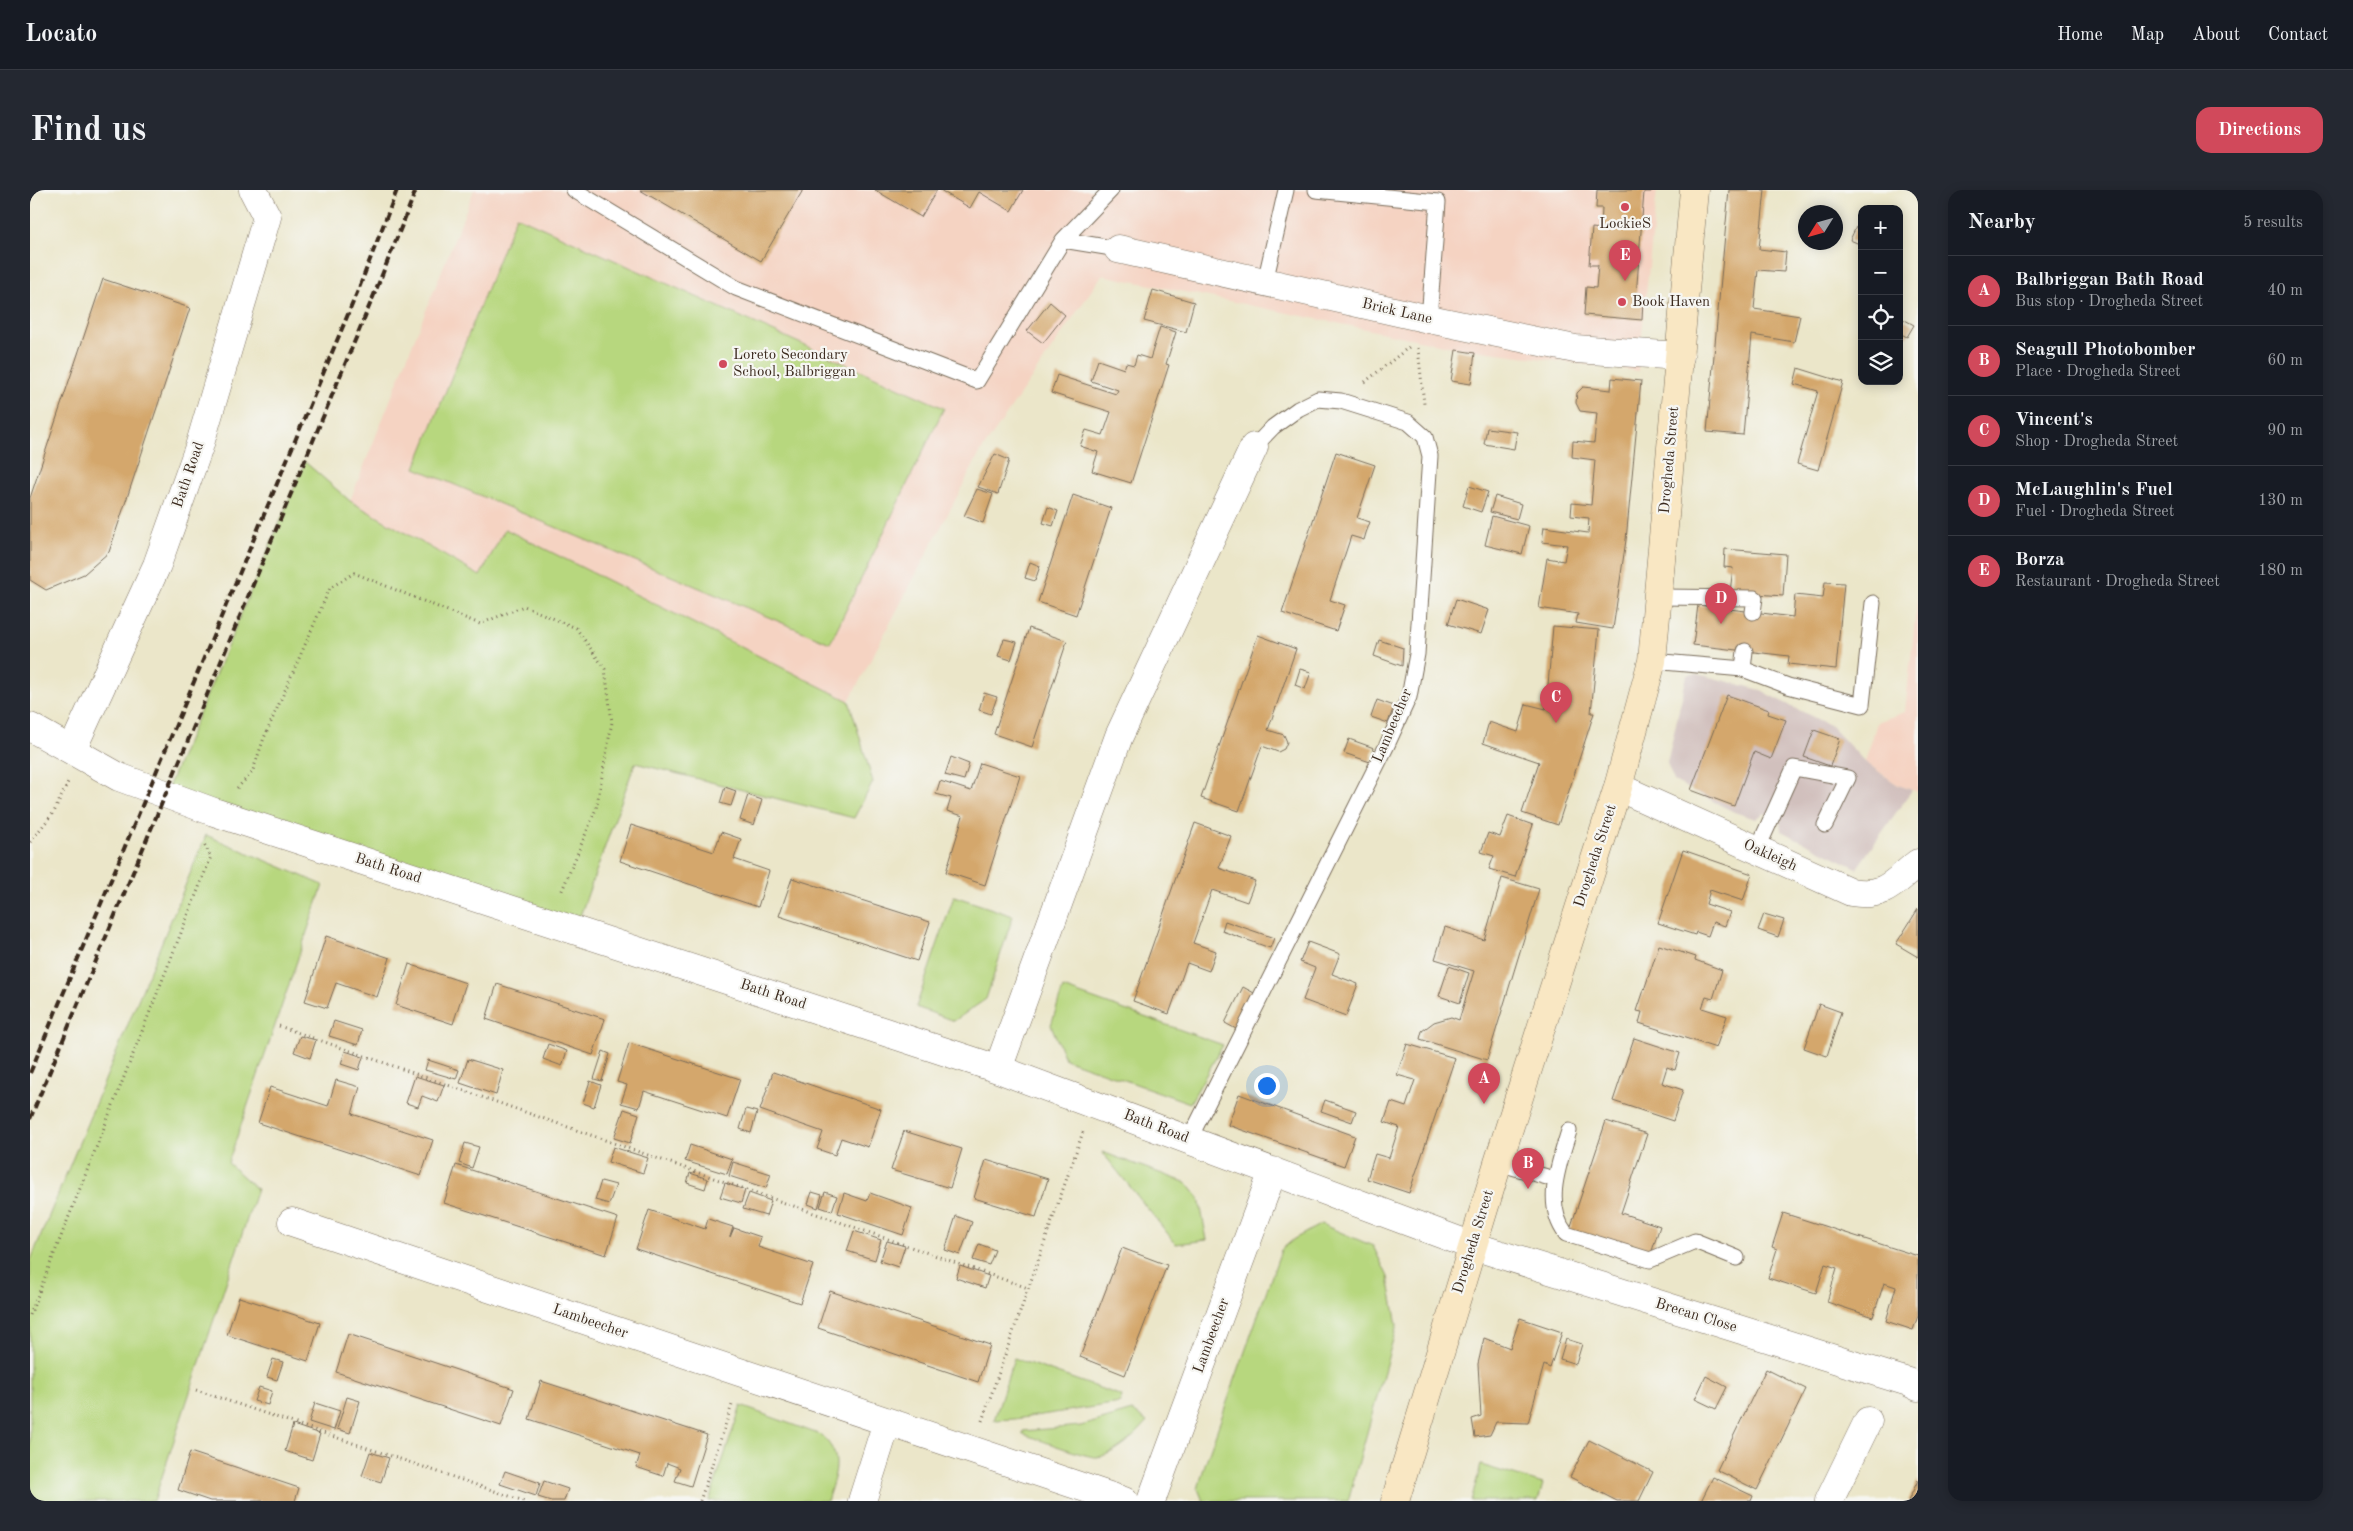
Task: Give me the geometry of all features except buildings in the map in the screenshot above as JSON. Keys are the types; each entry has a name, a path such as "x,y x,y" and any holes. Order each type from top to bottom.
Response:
{"main road":[{"name":"Drogheda Street","path":"1395,1501 1498,1163 1618,788 1652,661 1694,190"}],"street":[{"name":"Bath Road","path":"76,753 157,565 200,447 266,217 253,190"},
{"name":"Brick Lane","path":"1118,249 1265,282 1423,330 1576,349 1680,356"},
{"path":"998,1069 1119,736 1254,447"},
{"name":"Bath Road","path":"30,727 119,777 214,812 998,1069 1473,1246"},
{"name":"Oakleigh","path":"1618,788 1851,892 1867,895 1881,893 1918,863"},
{"name":"Lambeecher","path":"1151,1501 1273,1171"},
{"name":"Lambeecher","path":"292,1222 1124,1501"},
{"name":"Brecan Close","path":"1473,1246 1908,1382 1918,1388"},
{"path":"1829,1501 1868,1421"},
{"path":"862,1501 887,1422"}],"lane":[{"path":"574,190 736,288 977,381 1063,240 1111,190"},
{"path":"1265,282 1286,190"},
{"path":"1316,190 1438,202 1423,330"},
{"path":"1063,240 1118,249"},
{"path":"1254,447 1273,427 1298,409 1318,400 1341,401 1408,422 1425,437"},
{"name":"Lambeecher","path":"1188,1140 1387,745 1408,697 1417,654 1429,476 1430,456 1425,437"},
{"path":"1658,597 1755,598 1752,612"},
{"path":"1652,661 1743,668 1788,686 1862,705 1873,602"},
{"path":"1743,668 1745,651"},
{"path":"1757,850 1794,768 1848,778 1825,825"},
{"path":"1570,1131 1554,1179 1558,1223 1566,1234 1650,1260 1695,1241 1737,1258"},
{"path":"1498,1163 1554,1179"}],"path":[{"path":"1423,330 1425,437"},
{"path":"1341,401 1410,346"},
{"path":"30,1315 211,857 202,839 214,812 252,773 264,738 330,588 354,573 480,624 524,606 576,628 605,669 612,722 596,809 550,922"},
{"path":"30,842 54,812 76,753"},
{"path":"279,1026 1028,1288"},
{"path":"972,1450 1092,1104"},
{"path":"700,1501 743,1373"},
{"path":"196,1390 524,1501"}],"shaded area":[{"name":"Loreto Secondary School, Balbriggan","path":"474,190 1657,190 1638,371 1458,348 1102,275 980,453 849,701 505,529 481,576 350,501"},
{"path":"1918,592 1918,792 1898,785 1865,762 1877,722 1905,712"},
{"path":"1698,674 1757,689 1831,726 1865,762 1898,785 1912,790 1857,868 1781,831 1780,821 1764,813 1756,819 1734,812 1674,781 1667,763 1687,675"}],"green space":[{"path":"516,216 944,408 830,643 415,468"},
{"path":"305,462 350,501 480,576 505,529 849,701 873,782 854,818 635,763 575,930 164,797"},
{"path":"206,835 323,885 228,1163 257,1189 154,1501 30,1501 30,1262"},
{"path":"954,896 1013,916 986,999 954,1021 916,1007"},
{"path":"1063,988 1223,1045 1190,1103 1065,1059 1051,1025"},
{"path":"1102,1152 1187,1183 1199,1198 1207,1240 1176,1244"},
{"path":"1321,1224 1373,1246 1388,1277 1397,1325 1348,1501 1203,1501 1198,1489 1205,1464 1281,1250 1294,1239"},
{"path":"1014,1358 1122,1396 1120,1403 1015,1419 994,1420"},
{"path":"741,1406 821,1435 836,1458 835,1474 827,1501 709,1501"},
{"path":"1132,1411 1147,1422 1131,1438 1111,1453 1097,1457 1072,1451 1023,1434 1023,1431 1081,1426"},
{"path":"1481,1465 1543,1484 1538,1501 1471,1501"}],"railway":[{"path":"30,1073 359,288 397,190"},
{"path":"30,1119 416,190"}],"place":[{"name":"LockieS","path":"1625,207"},
{"name":"Borza","path":"1625,281"},
{"name":"Book Haven","path":"1622,302"},
{"name":"Loreto Secondary School, Balbriggan","path":"723,364"},
{"name":"McLaughlin's Fuel","path":"1721,624"},
{"name":"Vincent's","path":"1556,723"},
{"name":"Balbriggan Bath Road","path":"1484,1104"},
{"name":"Seagull Photobomber","path":"1528,1189"}]}
